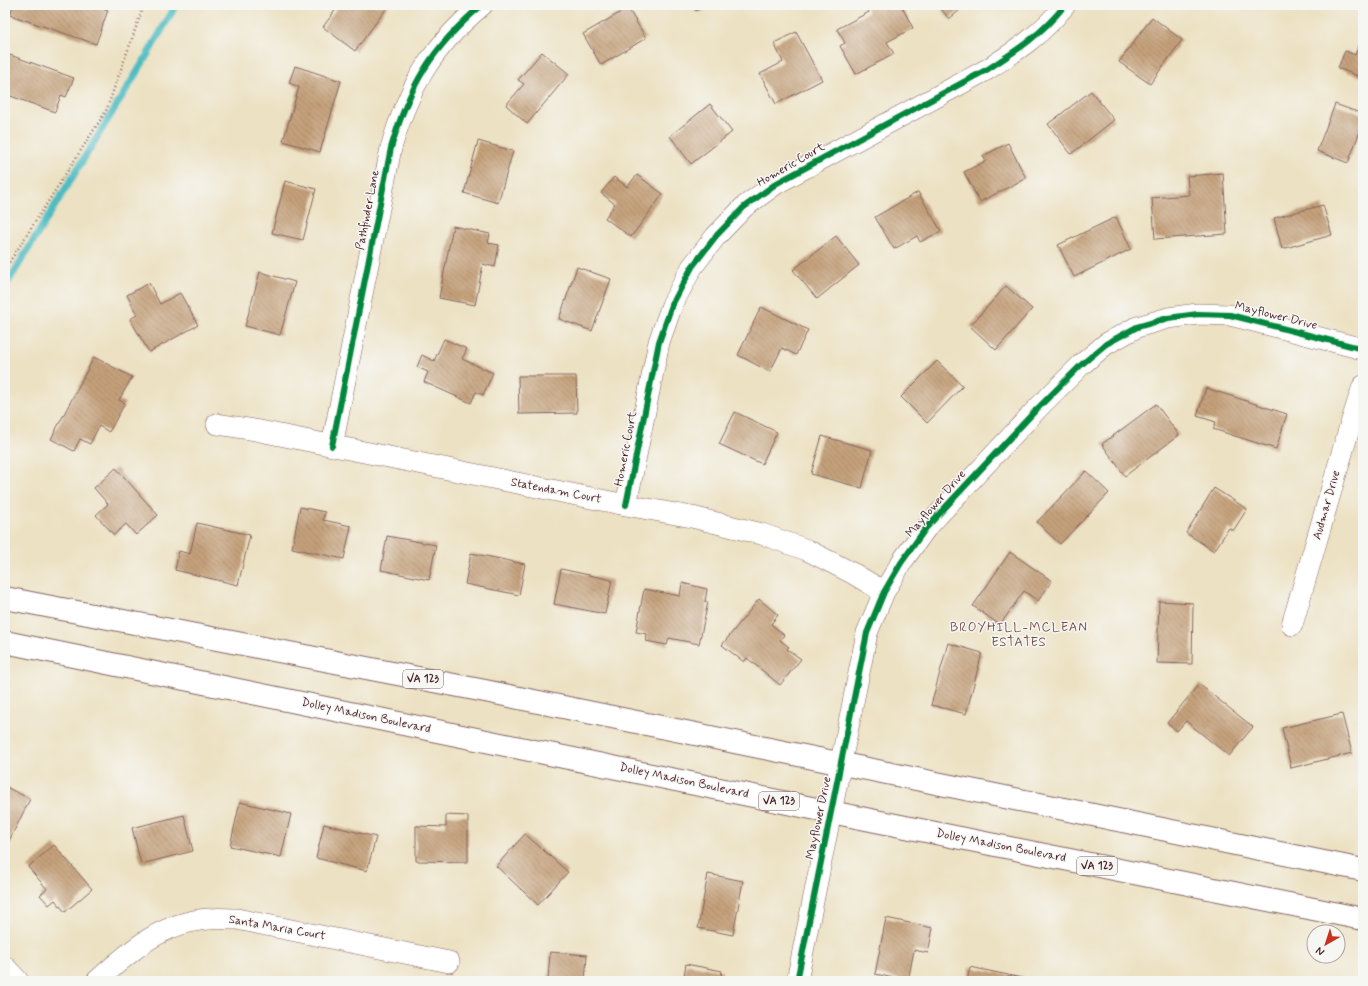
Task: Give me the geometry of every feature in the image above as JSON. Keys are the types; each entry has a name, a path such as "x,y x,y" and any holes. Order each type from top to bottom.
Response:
{"main road":[{"name":"VA 123","path":"5,598 485,691 1363,870"},
{"name":"Dolley Madison Boulevard","path":"5,642 831,812 1363,919"}],"street":[{"name":"Pathfinder Lane","path":"332,446 391,148 398,124 412,90 443,41 482,5"},
{"name":"Homeric Court","path":"626,505 659,342 672,305 692,267 716,236 744,207 777,183 988,69 1021,48 1052,21 1064,5"},
{"name":"Mayflower Drive","path":"797,981 867,633 884,592 901,563 926,528 1036,410 1086,361 1106,344 1137,327 1168,318 1198,314 1230,315 1363,349"},
{"name":"Audmar Drive","path":"1292,625 1363,386"},
{"name":"Statendam Court","path":"217,424 255,430 692,517 762,534 807,550 854,574 884,592"},
{"name":"Santa Maria Court","path":"97,981 127,954 152,936 180,924 208,919 237,919 449,962"},
{"path":"5,967 18,981"}],"path":[{"path":"5,268 106,111 144,5"}],"building":[{"path":"13,5 94,5 108,10 96,44 10,15"},
{"path":"339,5 389,5 355,51 323,27"},
{"path":"693,5 708,5 696,11"},
{"path":"865,5 901,5 913,28 887,42 894,54 856,74 840,46 845,43 837,29 869,12"},
{"path":"938,5 966,5 949,19"},
{"path":"628,8 646,38 601,65 583,34"},
{"path":"1152,17 1182,40 1150,84 1119,62"},
{"path":"796,32 822,80 776,104 760,74 783,62 774,43"},
{"path":"1363,36 1363,78 1338,68 1345,51 1355,55"},
{"path":"542,52 569,74 527,124 506,105 524,84 518,80"},
{"path":"10,55 74,78 66,97 61,95 55,112 5,94 5,58 9,59"},
{"path":"295,66 341,81 320,152 283,141 299,87 289,83"},
{"path":"1091,91 1114,120 1071,154 1048,124"},
{"path":"710,104 732,132 691,164 670,136"},
{"path":"1335,104 1363,114 1363,123 1348,163 1317,151"},
{"path":"478,141 513,151 498,203 464,193"},
{"path":"1008,143 1026,178 980,202 964,172 986,161 983,156"},
{"path":"1223,173 1227,234 1155,239 1152,198 1189,195 1187,176"},
{"path":"637,175 663,194 631,237 605,218 615,204 601,193 614,177 627,187"},
{"path":"285,181 316,189 303,240 272,233"},
{"path":"918,192 941,231 920,242 917,236 894,249 875,217"},
{"path":"1323,205 1332,235 1282,249 1274,218"},
{"path":"1116,217 1131,249 1074,277 1058,245"},
{"path":"453,226 490,234 488,243 499,245 495,267 483,264 475,305 439,298"},
{"path":"836,236 859,265 817,299 793,270"},
{"path":"577,267 611,279 592,331 559,319"},
{"path":"260,272 295,282 280,335 245,326"},
{"path":"149,283 160,304 180,293 198,325 149,352 130,319 137,315 127,295"},
{"path":"1006,286 1032,309 996,350 970,326"},
{"path":"761,307 808,330 796,355 782,348 770,372 738,355"},
{"path":"444,339 467,349 462,359 493,373 483,395 476,392 471,403 424,382 428,372 417,367 422,355 434,361"},
{"path":"94,357 132,377 119,400 125,403 109,432 99,426 90,444 80,439 74,451 51,439"},
{"path":"937,361 963,386 927,423 901,397"},
{"path":"518,376 576,376 577,413 519,414"},
{"path":"1206,388 1287,414 1276,449 1213,429 1216,422 1197,416"},
{"path":"1156,404 1179,435 1125,476 1102,444"},
{"path":"735,412 777,432 762,464 719,444"},
{"path":"822,436 872,450 862,488 811,474"},
{"path":"116,468 158,515 136,535 126,524 114,535 96,515 108,504 94,488"},
{"path":"1086,471 1109,493 1060,544 1037,522"},
{"path":"1214,488 1247,509 1233,531 1229,528 1214,551 1186,533"},
{"path":"300,507 325,512 323,520 351,526 344,559 292,548"},
{"path":"197,523 250,535 238,585 175,570 179,551 190,554"},
{"path":"387,536 436,545 429,580 381,570"},
{"path":"1010,552 1052,581 1038,601 1024,591 1000,625 973,606"},
{"path":"471,553 525,564 519,595 465,584"},
{"path":"561,569 612,580 605,614 554,604"},
{"path":"682,583 707,589 705,602 708,602 699,644 669,638 667,645 646,641 647,634 636,632 644,589 680,596"},
{"path":"759,599 778,615 771,624 784,635 780,640 789,647 787,649 801,659 780,685 747,658 744,662 722,645"},
{"path":"1159,601 1193,603 1192,664 1157,663"},
{"path":"948,643 982,653 966,714 931,705"},
{"path":"1199,684 1253,727 1229,756 1186,721 1177,731 1167,723"},
{"path":"1342,714 1352,753 1291,768 1282,728"},
{"path":"6,787 30,799 5,849 5,788"},
{"path":"240,802 291,814 281,857 230,846"},
{"path":"184,815 193,851 141,864 132,828"},
{"path":"446,815 468,816 468,862 416,861 416,826 446,827"},
{"path":"324,824 376,837 367,871 316,858"},
{"path":"525,834 568,872 538,905 496,866"},
{"path":"54,845 92,889 65,912 55,900 49,905 40,895 47,889 28,867"},
{"path":"708,874 743,881 733,935 698,928"},
{"path":"886,918 933,928 928,953 914,950 908,981 875,974"},
{"path":"550,952 587,955 585,981 548,981"},
{"path":"686,964 722,971 720,981 683,981"},
{"path":"970,967 1027,979 1026,981 967,981"}],"waterway":[{"path":"5,287 145,59 176,5"}],"cycle path":[{"path":"332,446 391,148 398,126 406,105 424,69 449,36 482,5"},
{"path":"626,505 659,342 672,305 692,267 716,236 744,207 777,183 999,62 1039,33 1065,5"},
{"path":"797,981 867,633 884,592 901,563 926,528 1036,410 1081,365 1106,344 1137,327 1168,318 1198,314 1230,315 1363,349"}],"district":[{"name":"BROYHILL-MCLEAN ESTATES","path":"1019,634"}]}
